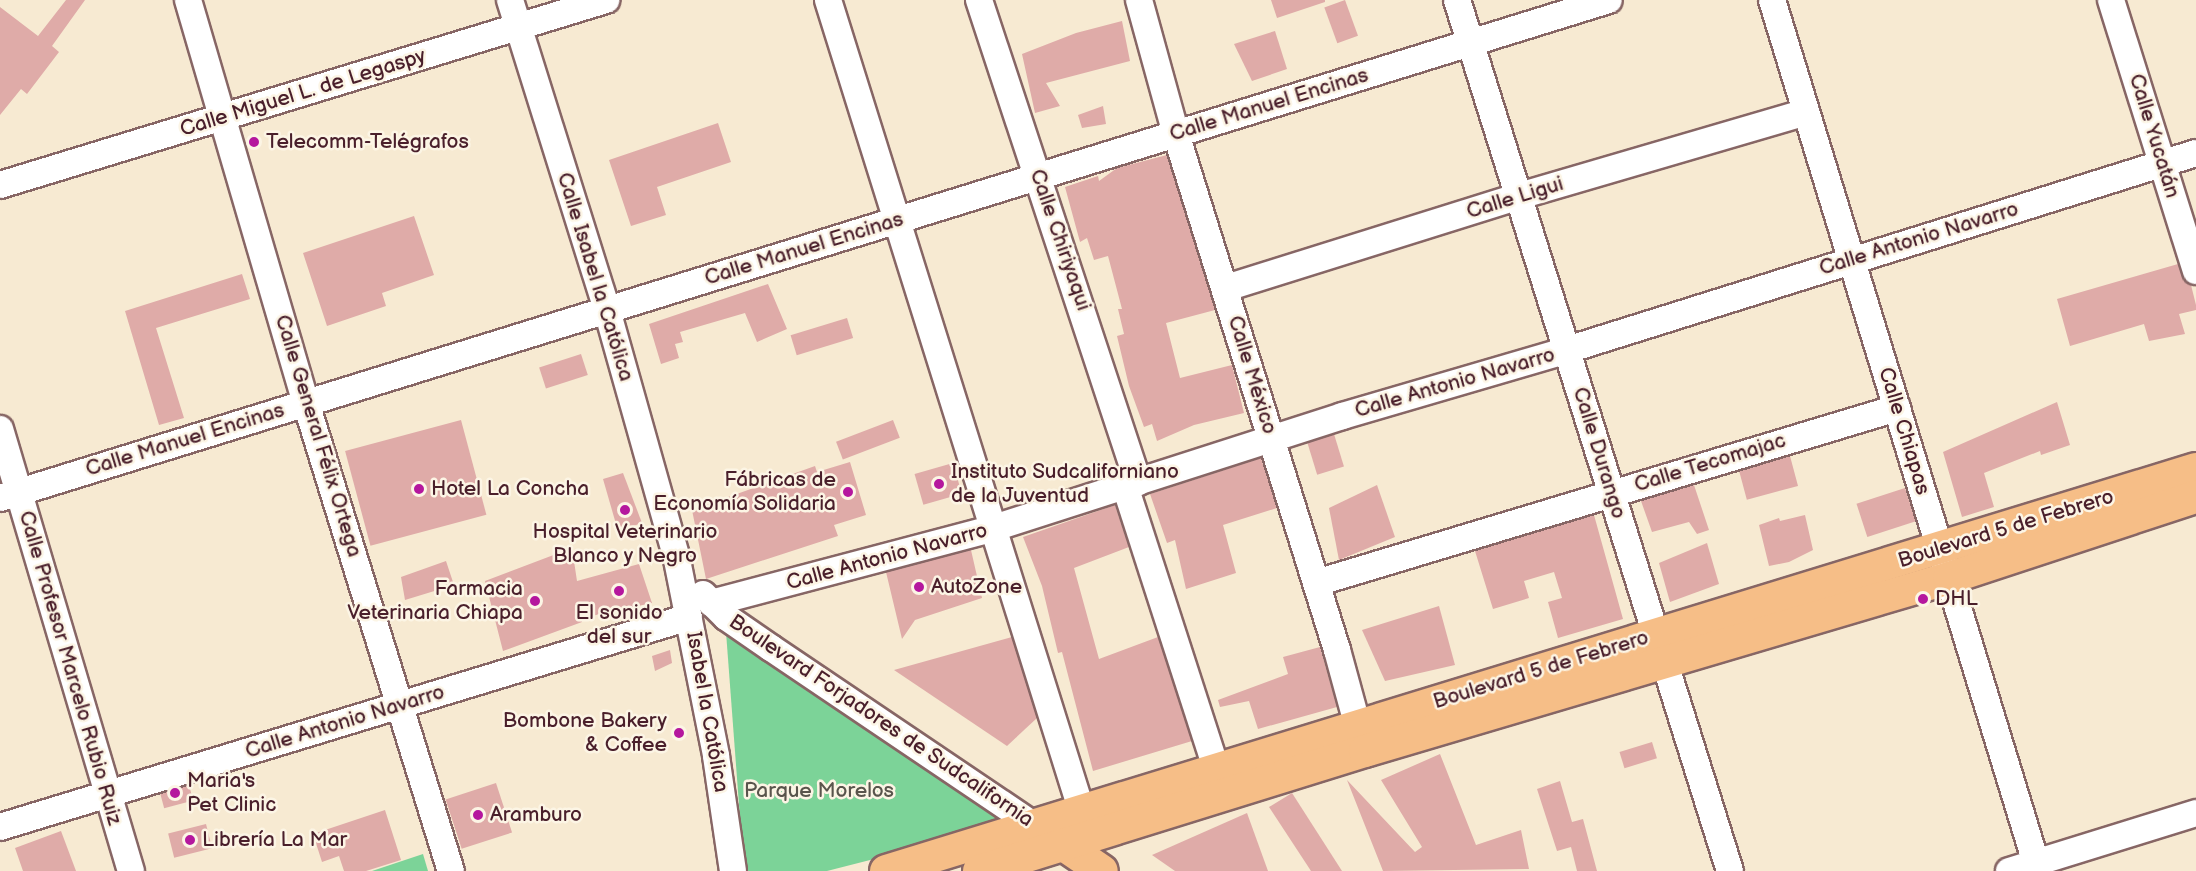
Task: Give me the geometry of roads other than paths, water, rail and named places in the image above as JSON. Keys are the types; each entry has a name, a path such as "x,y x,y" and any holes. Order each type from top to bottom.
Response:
{"main road":[{"name":"Boulevard 5 de Febrero","path":"1945,564 2196,469"},
{"name":"Boulevard 5 de Febrero","path":"979,871 1046,850 1361,737 1945,564 2196,497"},
{"name":"Boulevard 5 de Febrero","path":"1046,850 1082,812 1217,770 1361,737"},
{"name":"Boulevard 5 de Febrero","path":"886,871 1001,835 1046,850"},
{"name":"Boulevard Forjadores de Sudcalifornia","path":"1046,850 1102,871"}],"street":[{"name":"Calle General Félix Ortega","path":"188,0 306,403 451,871"},
{"name":"Calle Isabel la Católica","path":"510,0 607,310 676,555"},
{"name":"Calle Miguel L. de Legaspy","path":"0,185 606,0"},
{"path":"828,0 991,529 1082,812"},
{"name":"Calle Chiriyaqui","path":"979,0 1039,176 1217,770"},
{"name":"Calle México","path":"1139,0 1176,134 1226,288 1361,737"},
{"name":"Calle Durango","path":"1457,0 1730,871"},
{"name":"Calle Manuel Encinas","path":"9,495 1609,0"},
{"name":"Calle Chiapas","path":"1772,0 2036,863"},
{"name":"Calle Yucatán","path":"2111,0 2196,271"},
{"name":"Calle Ligui","path":"1226,288 1519,196 1806,112"},
{"name":"Calle Antonio Navarro","path":"711,603 991,529 1272,439 1567,350 2196,153"},
{"name":"Calle Tecomajac","path":"1316,583 1897,408"},
{"name":"Calle Profesor Marcelo Rubio Ruiz","path":"0,429 9,495 131,871"},
{"name":"Boulevard Forjadores de Sudcalifornia","path":"676,555 711,603 905,741 1046,850"},
{"name":"Isabel la Católica","path":"676,555 733,871"},
{"name":"Calle Antonio Navarro","path":"0,827 689,617"},
{"path":"2009,871 2196,813"}],"place":[{"name":"Telecomm-Telégrafos","path":"254,142"},
{"name":"Instituto Sudcaliforniano de la Juventud","path":"939,484"},
{"name":"Hotel La Concha","path":"419,489"},
{"name":"Fábricas de Economía Solidaria","path":"848,492"},
{"name":"Hospital Veterinario Blanco y Negro","path":"625,510"},
{"name":"AutoZone","path":"919,587"},
{"name":"El sonido del sur","path":"619,591"},
{"name":"DHL","path":"1923,599"},
{"name":"Farmacia Veterinaria Chiapa","path":"535,601"},
{"name":"Bombone Bakery & Coffee","path":"679,733"},
{"name":"Maria's Pet Clinic","path":"175,793"},
{"name":"Aramburo","path":"478,815"},
{"name":"Librería La Mar","path":"190,840"}],"park label":[{"name":"Parque Morelos","path":"819,791"}]}
